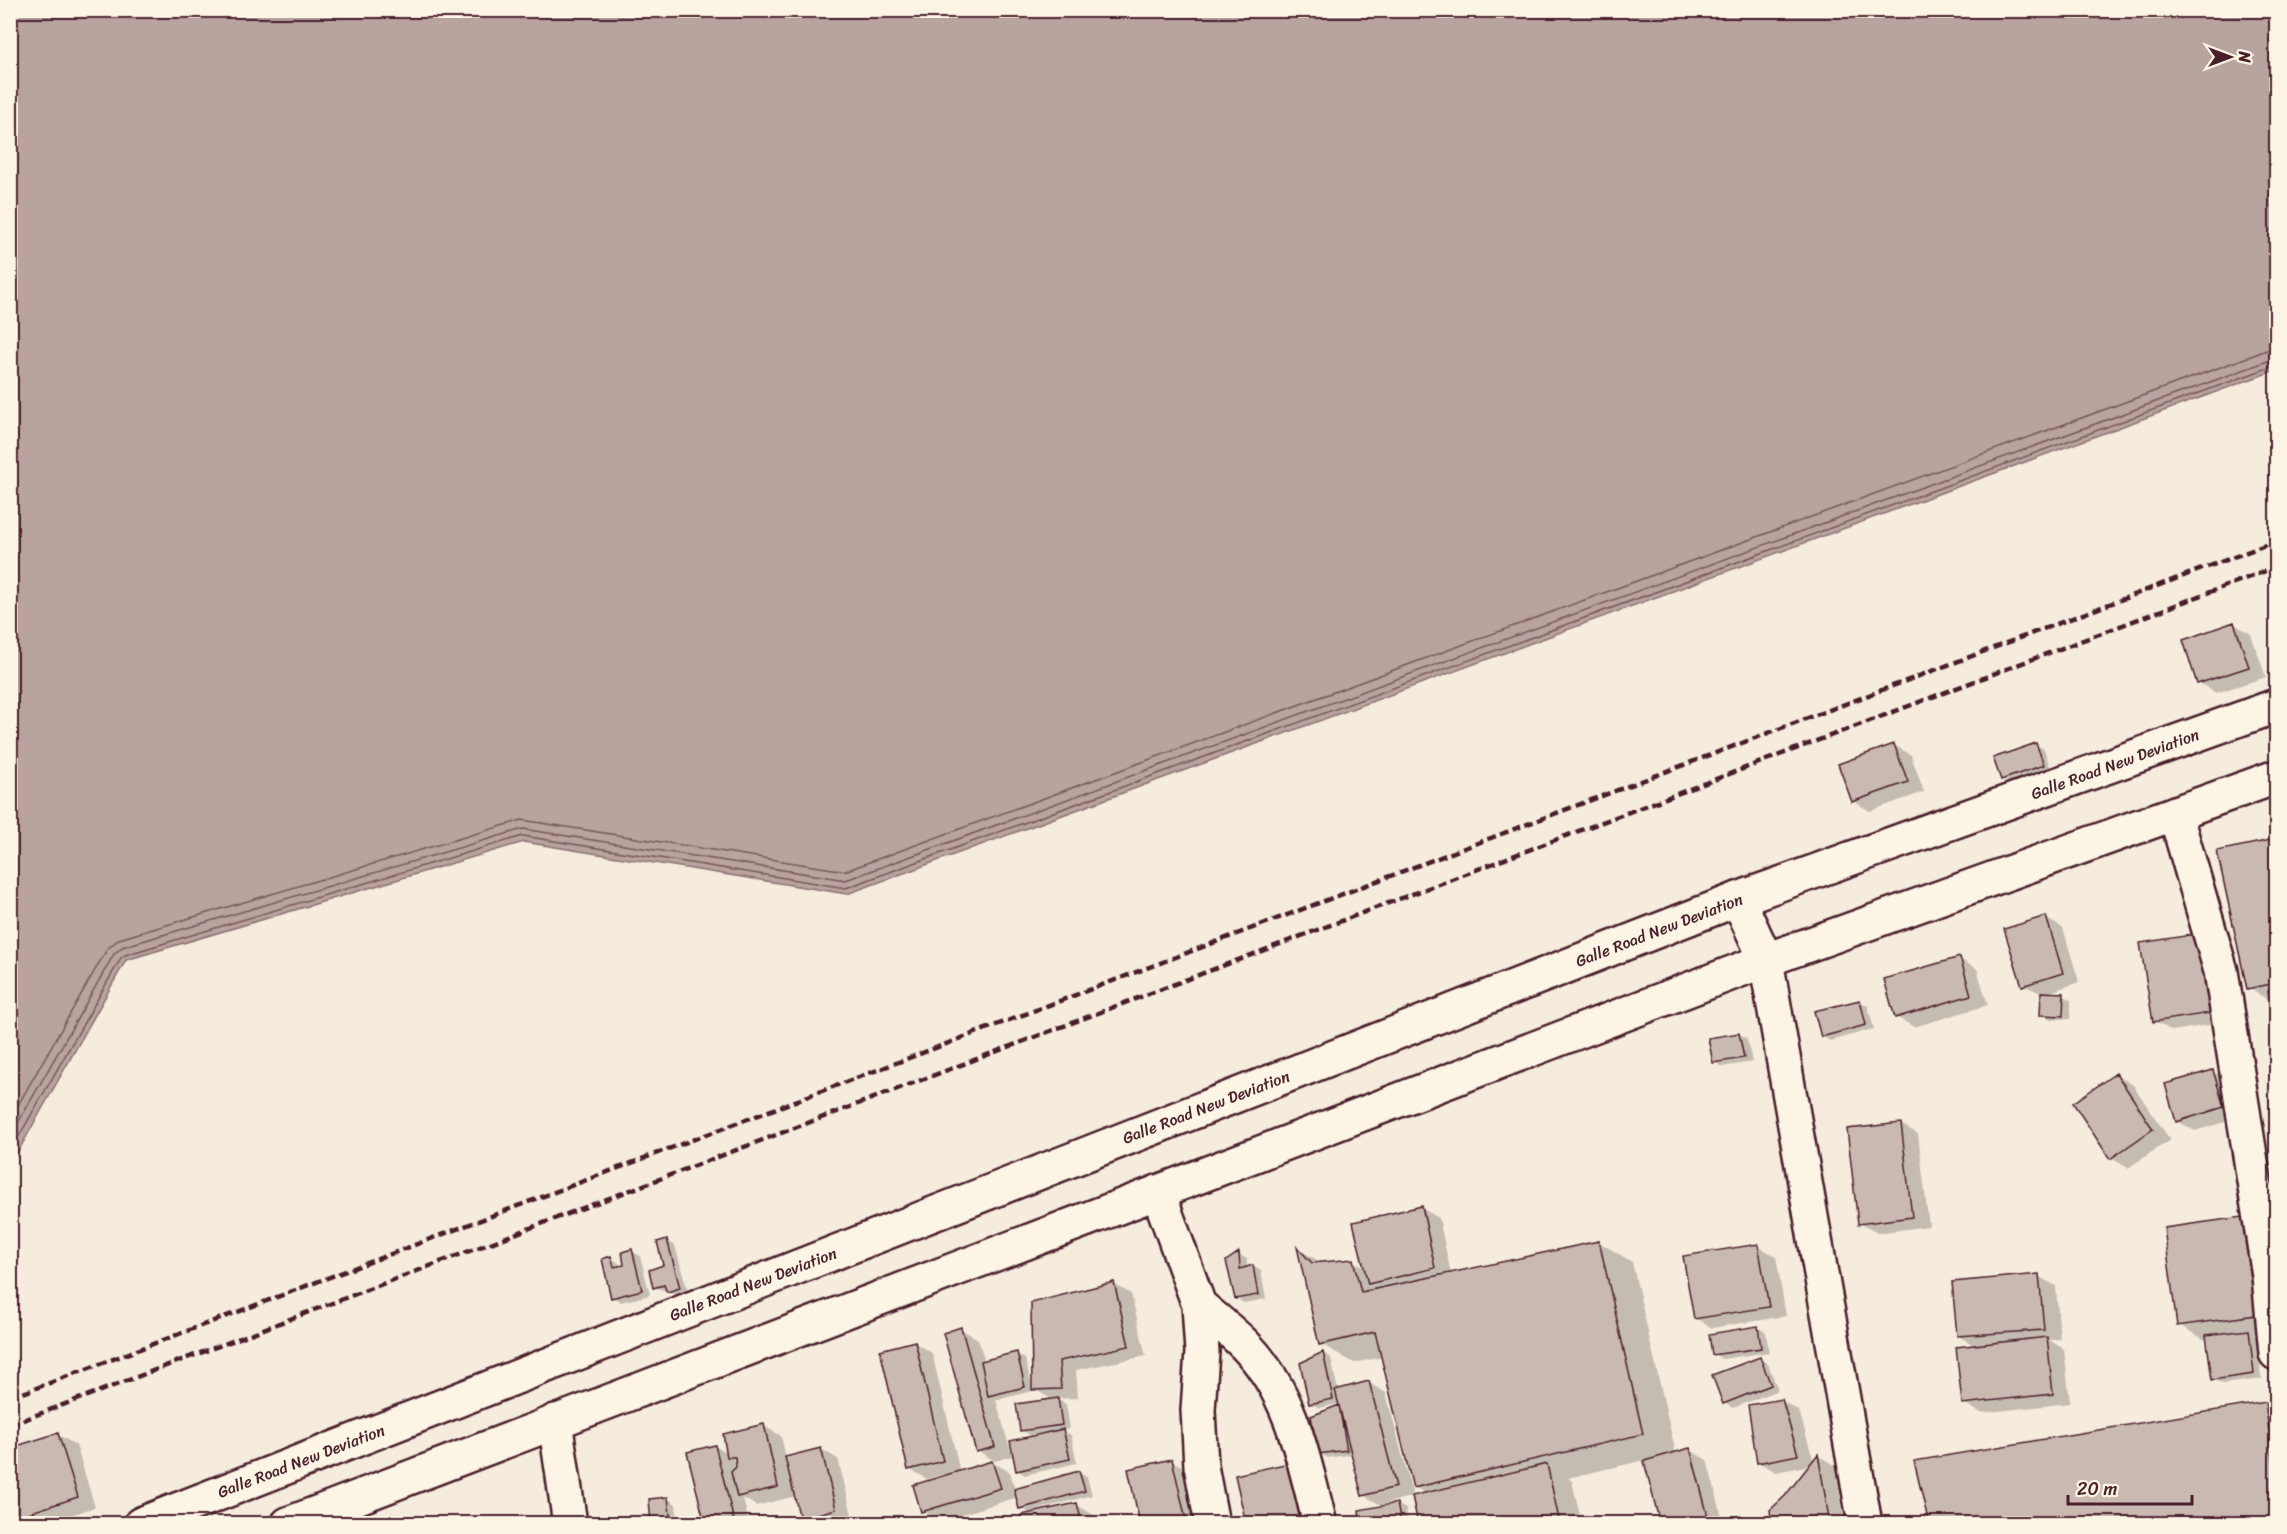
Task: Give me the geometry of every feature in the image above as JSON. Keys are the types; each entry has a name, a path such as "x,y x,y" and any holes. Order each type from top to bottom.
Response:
{"main road":[{"name":"Galle Road New Deviation","path":"141,1524 1738,899 2277,706"},
{"path":"288,1524 1766,960 2277,777"},
{"path":"2175,813 2221,971 2269,1276 2277,1353"},
{"path":"1738,899 1766,960 1865,1524"},
{"path":"1158,1192 1199,1305 1202,1352 1198,1410 1200,1444 1212,1524"},
{"path":"1199,1305 1245,1345 1276,1386 1297,1435 1320,1524"},
{"path":"555,1421 570,1524"}],"water":[{"path":"11,10 2276,11 2276,370 847,894 524,842 126,960 11,1164"}],"building":[{"path":"2234,622 2249,667 2197,684 2183,640"},
{"path":"2036,743 2044,765 2001,780 1993,758"},
{"path":"1894,744 1908,782 1852,802 1838,764"},
{"path":"2276,839 2276,983 2247,989 2217,851"},
{"path":"2046,916 2063,973 2022,986 2004,929"},
{"path":"2197,934 2210,1013 2153,1022 2140,943"},
{"path":"1960,957 1971,995 1895,1018 1884,979"},
{"path":"2276,989 2276,1030 2268,991"},
{"path":"2041,992 2064,993 2063,1016 2040,1015"},
{"path":"1860,1000 1866,1025 1821,1037 1814,1011"},
{"path":"1739,1033 1744,1058 1713,1063 1708,1038"},
{"path":"2213,1070 2224,1107 2176,1122 2165,1084"},
{"path":"2116,1073 2153,1129 2110,1159 2073,1103"},
{"path":"1901,1123 1912,1217 1858,1224 1847,1129"},
{"path":"1422,1206 1435,1268 1368,1284 1353,1222"},
{"path":"2249,1216 2263,1314 2177,1326 2164,1228"},
{"path":"667,1239 680,1288 667,1292 664,1285 653,1288 649,1270 663,1265 657,1242"},
{"path":"1599,1241 1643,1434 1413,1488 1375,1332 1319,1345 1297,1247 1312,1263 1353,1259 1361,1292"},
{"path":"1758,1244 1769,1307 1694,1319 1683,1256"},
{"path":"632,1249 642,1290 611,1298 602,1259 611,1256 614,1267 624,1265 622,1252"},
{"path":"1239,1252 1240,1269 1253,1265 1258,1295 1235,1299 1226,1261"},
{"path":"2039,1274 2044,1330 1957,1336 1952,1282"},
{"path":"1114,1282 1129,1346 1059,1361 1061,1389 1032,1390 1031,1303"},
{"path":"1758,1326 1761,1348 1712,1355 1709,1334"},
{"path":"961,1327 995,1447 976,1452 943,1333"},
{"path":"2249,1330 2254,1374 2212,1380 2206,1335"},
{"path":"2047,1337 2053,1394 1962,1404 1956,1347"},
{"path":"915,1341 943,1461 908,1470 880,1350"},
{"path":"1017,1352 1025,1387 988,1396 981,1361"},
{"path":"1323,1352 1333,1399 1309,1404 1300,1363"},
{"path":"1760,1357 1771,1385 1723,1404 1712,1375"},
{"path":"1369,1381 1396,1487 1362,1496 1335,1390"},
{"path":"1058,1398 1062,1425 1020,1431 1016,1404"},
{"path":"1782,1399 1798,1455 1757,1463 1748,1405"},
{"path":"2265,1402 2276,1480 2276,1524 1929,1524 1914,1461"},
{"path":"1339,1405 1347,1450 1318,1454 1311,1416"},
{"path":"764,1424 778,1487 737,1497 731,1472 736,1467 735,1457 727,1457 723,1434"},
{"path":"1063,1429 1070,1459 1016,1471 1010,1441"},
{"path":"58,1433 78,1497 10,1519 10,1448"},
{"path":"715,1445 734,1521 726,1524 705,1524 687,1452"},
{"path":"821,1448 836,1509 800,1519 785,1457"},
{"path":"1690,1448 1710,1524 1660,1524 1644,1461"},
{"path":"1818,1454 1830,1524 1772,1524 1770,1510 1785,1496"},
{"path":"1172,1459 1187,1524 1140,1524 1128,1469"},
{"path":"992,1461 1001,1488 921,1512 913,1485"},
{"path":"1294,1462 1307,1524 1246,1524 1235,1475"},
{"path":"1547,1464 1560,1524 1418,1524 1412,1496"},
{"path":"1079,1471 1085,1491 1019,1509 1014,1489"},
{"path":"668,1497 671,1524 651,1524 649,1499"},
{"path":"1077,1503 1082,1524 1022,1524 1021,1515"},
{"path":"1397,1503 1401,1524 1361,1524 1359,1510"}],"railway":[{"path":"10,1398 2276,541"},
{"path":"10,1425 2276,567"}]}
